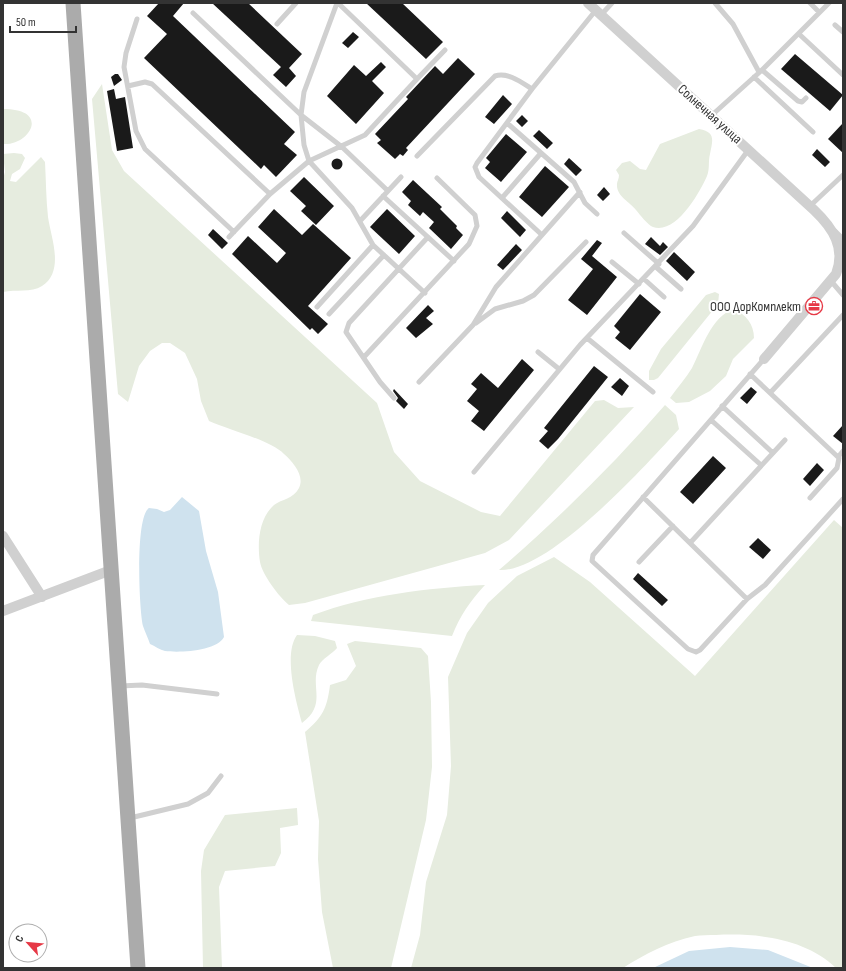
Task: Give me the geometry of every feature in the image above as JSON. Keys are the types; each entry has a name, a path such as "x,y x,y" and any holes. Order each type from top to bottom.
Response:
{"main road":[{"path":"73,3 138,968"}],"street":[{"name":"Солнечная улица","path":"588,3 748,148 832,227 842,240"},
{"path":"764,359 840,269 842,240"},
{"path":"3,536 42,597"},
{"path":"3,611 111,570"}],"lane":[{"path":"277,24 296,3"},
{"path":"417,79 338,3 304,92 301,115 304,145 309,161 346,200 360,221 373,245 425,293"},
{"path":"542,235 479,177 475,167 476,163 532,89 598,13 612,3"},
{"path":"715,3 733,24 760,71 798,101 802,102 806,98"},
{"path":"810,3 819,12"},
{"path":"712,115 799,34 829,3"},
{"path":"193,13 301,115 342,147 388,190"},
{"path":"137,19 125,60 136,131 145,149 234,232"},
{"path":"835,25 843,32"},
{"path":"799,34 843,75"},
{"path":"229,237 270,194 309,161 365,136 444,50"},
{"path":"417,156 495,76 504,74 532,89"},
{"path":"754,77 813,132"},
{"path":"128,86 145,82 152,84 270,194"},
{"path":"507,123 574,182 585,203 597,214"},
{"path":"474,472 559,368 644,279 701,216 748,148"},
{"path":"502,198 541,153"},
{"path":"810,206 843,175"},
{"path":"360,221 401,177"},
{"path":"364,357 425,293 473,238 477,220 472,211 437,178"},
{"path":"473,325 496,287 580,192"},
{"path":"383,196 454,261"},
{"path":"624,233 681,289"},
{"path":"394,398 380,382 348,335 347,328 349,323 428,237"},
{"path":"419,382 473,325 495,309 523,301 534,295 586,242"},
{"path":"317,307 373,245"},
{"path":"330,314 384,256"},
{"path":"612,262 639,284"},
{"path":"843,268 831,281 843,295"},
{"path":"644,279 664,297"},
{"path":"770,393 843,315"},
{"path":"587,338 653,392"},
{"path":"538,352 559,368"},
{"path":"764,359 593,555 592,561 688,650 700,650 747,599 765,585 843,498"},
{"path":"750,374 838,457 840,462 837,468 810,498"},
{"path":"722,406 773,453"},
{"path":"711,420 761,466"},
{"path":"690,543 785,440"},
{"path":"838,457 843,451"},
{"path":"643,497 747,599"},
{"path":"639,562 673,526"},
{"path":"119,686 142,685 217,694"},
{"path":"127,819 188,804 208,793 221,776"}],"shaded area":[{"path":"102,84 112,150 124,171 377,403 394,452 420,481 481,512 500,516 595,401 604,400 618,408 634,407 509,540 485,553 305,603 289,605 267,579 261,567 259,539 262,524 269,510 277,503 291,497 299,488 299,474 291,461 278,449 269,444 209,421 201,401 197,379 185,353 170,343 162,343 150,351 139,366 128,402 118,394 92,99"},
{"path":"3,109 18,111 27,115 31,121 31,127 27,134 21,139 12,143 3,144"},
{"path":"699,129 709,132 712,138 707,176 693,201 678,219 670,225 662,228 653,227 646,222 619,192 617,184 619,175 616,170 622,163 630,161 640,169 646,170 660,144"},
{"path":"3,154 22,154 25,158 20,169 12,174 10,181 16,182 41,157 45,162 47,210 55,254 55,263 49,280 42,286 28,290 3,292 3,179 5,172"},
{"path":"715,292 719,294 718,304 658,378 649,380 649,371 661,349 706,295"},
{"path":"734,309 746,317 751,324 754,338 733,359 726,376 710,391 689,402 676,403 670,398 692,368 708,334 719,318"},
{"path":"665,405 676,415 679,429 621,490 569,536 544,554 520,566 499,570 543,531 585,490"},
{"path":"834,520 843,528 843,968 836,968 824,958 810,950 780,940 748,935 700,935 657,949 623,968 411,968 420,935 426,882 447,815 451,766 448,677 467,633 488,603 517,576 554,557 590,582 695,676"},
{"path":"485,585 466,609 452,636 311,621 313,615 354,602 441,588"},
{"path":"297,635 315,636 335,641 337,648 319,665 316,673 316,702 314,709 310,716 302,723 294,690 291,665 293,643"},
{"path":"355,641 421,648 428,656 431,702 432,767 426,820 391,968 333,968 322,912 318,859 319,821 305,732 316,722 323,712 326,706 330,685 346,680 356,666 347,644"},
{"path":"297,808 298,825 280,828 281,853 275,866 225,871 219,887 222,968 203,968 201,871 204,850 225,815"}],"water":[{"path":"182,497 199,511 206,551 218,592 224,637 220,642 206,648 180,652 161,650 150,644 143,626 140,602 139,564 142,528 145,515 149,508 164,512 170,510"},
{"path":"730,947 768,950 813,968 653,968 689,951"}],"building":[{"path":"159,3 184,3 173,16 295,132 284,144 297,155 276,177 264,165 261,169 144,58 167,34 147,16"},
{"path":"212,3 248,3 302,54 289,68 296,76 286,87 273,75 281,67"},
{"path":"366,3 402,3 443,42 426,59"},
{"path":"353,32 359,37 348,48 342,43"},
{"path":"795,54 843,95 830,111 781,69"},
{"path":"458,58 475,74 406,148 408,150 403,156 400,154 395,159 377,143 381,140 375,134 408,99 406,97 435,66 443,74"},
{"path":"381,62 386,67 372,81 384,93 356,124 327,96 354,65 366,76"},
{"path":"118,74 122,80 114,86 111,77"},
{"path":"114,89 116,99 125,97 133,148 117,151 107,91"},
{"path":"503,95 512,104 494,124 485,117"},
{"path":"522,115 528,121 522,127 516,121"},
{"path":"843,123 843,153 828,139"},
{"path":"539,130 553,143 547,149 533,136"},
{"path":"506,134 527,152 501,182 485,168 490,162 486,158"},
{"path":"817,149 830,162 825,167 812,155"},
{"path":"337,158 341,160 343,164 341,168 337,170 333,168 331,164 333,160"},
{"path":"569,158 582,170 576,176 564,164"},
{"path":"545,166 569,187 542,217 519,197"},
{"path":"304,177 334,206 316,225 301,211 306,206 290,191"},
{"path":"413,180 442,207 440,209 457,226 456,228 463,235 451,249 429,228 434,222 423,212 420,216 408,205 411,201 402,192"},
{"path":"604,187 610,194 603,201 597,195"},
{"path":"274,209 302,235 313,224 351,258 308,306 328,324 318,334 312,328 310,330 232,254 248,236 277,263 286,253 258,227"},
{"path":"387,209 415,236 399,254 370,227"},
{"path":"507,211 526,230 520,237 501,218"},
{"path":"213,229 228,243 222,249 208,235"},
{"path":"651,237 660,246 663,242 668,247 660,255 645,244"},
{"path":"597,240 602,243 592,256 617,277 587,315 568,300 593,269 581,259"},
{"path":"516,244 522,250 503,270 497,265"},
{"path":"674,252 695,272 687,281 666,261"},
{"path":"640,294 661,312 630,350 615,338 620,332 614,326"},
{"path":"428,305 434,311 426,318 433,324 416,338 406,328"},
{"path":"522,359 534,370 484,431 471,421 479,411 467,401 477,389 471,384 481,373 498,388"},
{"path":"594,366 608,377 558,439 548,449 539,441 548,431 544,428"},
{"path":"620,378 629,386 622,396 611,387"},
{"path":"751,387 757,392 747,404 740,398"},
{"path":"394,389 408,404 404,409 396,401 398,398 393,391"},
{"path":"843,425 843,444 833,436"},
{"path":"713,456 726,468 693,504 680,492"},
{"path":"817,463 824,470 810,486 803,479"},
{"path":"758,538 771,550 763,559 749,547"},
{"path":"638,573 668,600 662,606 633,579"}],"place":[{"name":"ООО ДорКомплект","path":"814,306"}]}
